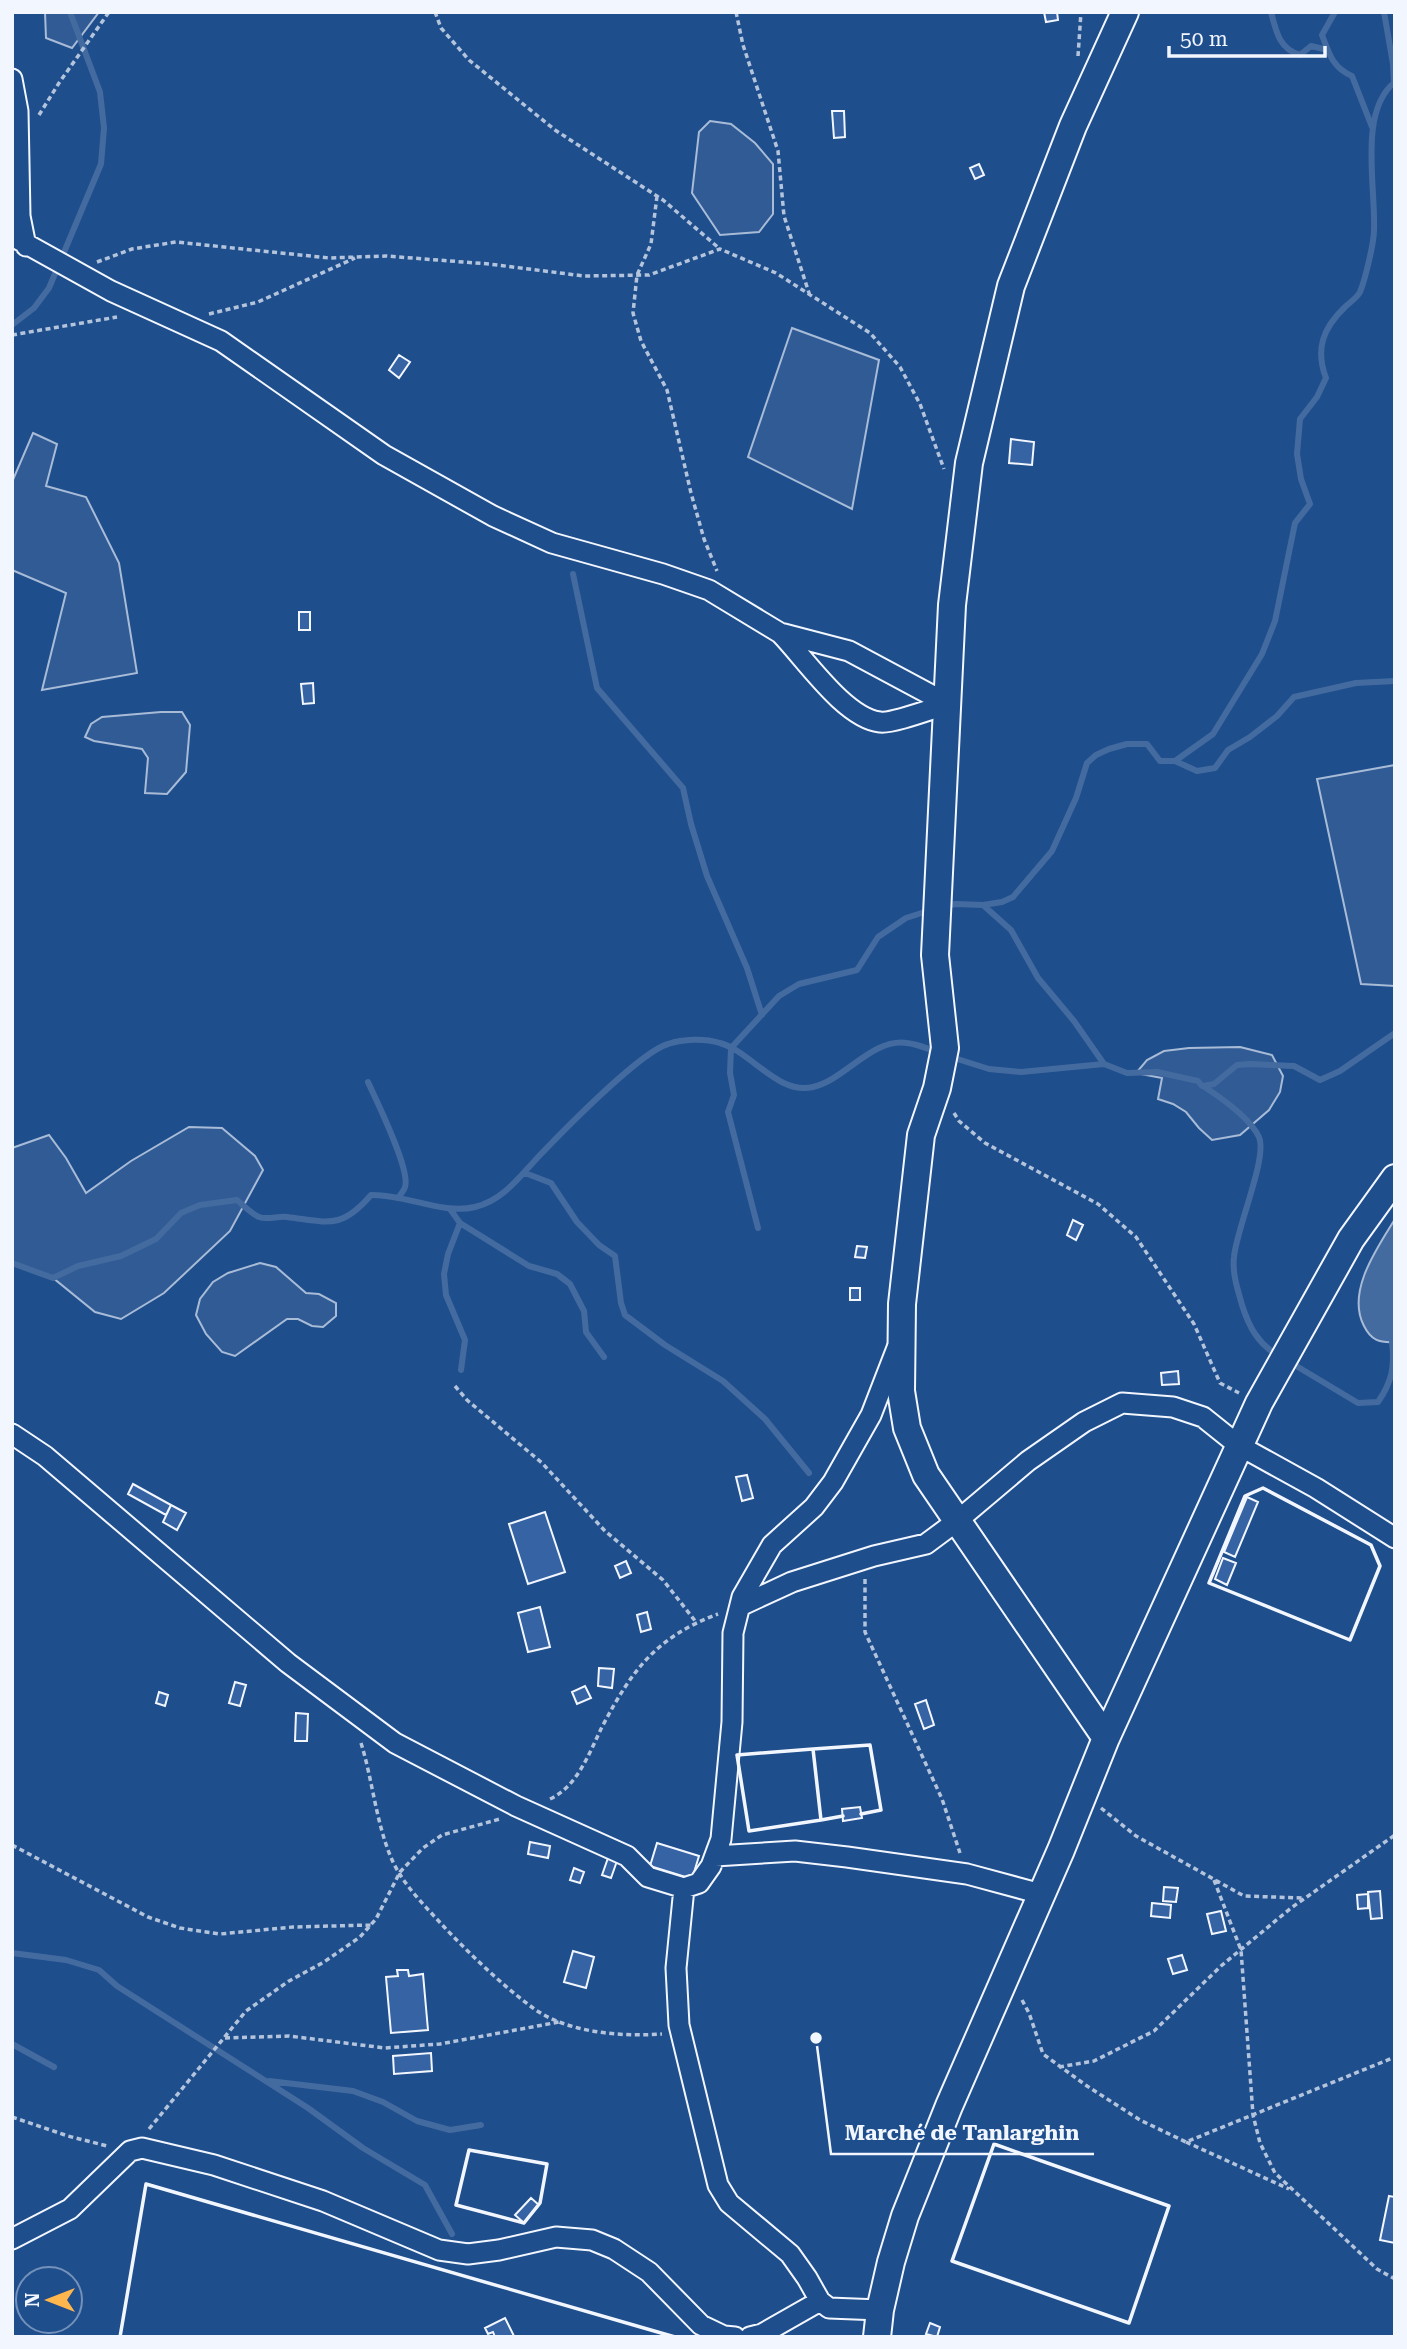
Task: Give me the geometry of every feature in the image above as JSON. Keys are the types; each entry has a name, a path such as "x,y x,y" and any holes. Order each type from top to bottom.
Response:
{"street":[{"path":"1106,1738 926,1475 906,1428 901,1391 902,1304 921,1135 937,1088 945,1048 935,955 952,606 969,463 1011,286 1073,126 1125,12"},
{"path":"12,79 18,111 19,241 73,271 221,341 384,454 493,516 552,543 663,573 709,590 780,633 849,651 948,704"},
{"path":"780,633 841,702 862,716 882,723 948,704"},
{"path":"877,2337 891,2262 905,2216 1106,1738 1259,1403 1351,1239 1395,1178"},
{"path":"12,1434 45,1456 288,1663 395,1743 526,1810 627,1856 648,1877 684,1888 699,1882 711,1866 721,1839 732,1722 733,1633 740,1606 756,1570 772,1545 814,1507 833,1482 871,1415 902,1334"},
{"path":"740,1606 792,1582 864,1559 926,1544 1028,1461 1084,1422 1122,1403 1173,1407 1203,1417 1238,1445 1316,1488 1395,1538"},
{"path":"715,1856 796,1851 967,1874 1041,1894"},
{"path":"684,1888 676,1968 681,2033 718,2185 729,2203 790,2254 820,2301 829,2308 880,2311"},
{"path":"12,2239 69,2209 130,2151 142,2148 214,2165 323,2201 439,2250 468,2253 499,2250 556,2237 592,2240 614,2249 649,2272 701,2325 724,2336 736,2337"},
{"path":"750,2337 762,2334 820,2301"}],"path":[{"path":"39,115 58,83 109,12"},
{"path":"435,12 441,28 469,60 555,130 657,196 720,249 776,273 870,333 900,367 920,404 946,475"},
{"path":"736,12 750,70 778,151 784,216 810,296"},
{"path":"657,196 651,244 636,275 633,313 641,341 667,390 704,539 730,603"},
{"path":"73,271 132,249 176,242 329,258 386,256 489,264 584,276 649,275 720,249"},
{"path":"177,322 258,302 357,257"},
{"path":"12,335 117,317 128,318"},
{"path":"937,1088 959,1121 985,1143 1098,1204 1136,1237 1194,1324 1220,1383 1259,1403"},
{"path":"455,1386 467,1400 542,1463 605,1531 663,1580 696,1622"},
{"path":"864,1559 866,1632 942,1800 967,1874"},
{"path":"12,2117 68,2136 130,2151 246,2011 289,1980 324,1962 360,1937 376,1920 400,1872 423,1848 442,1835 526,1810 555,1797 569,1786 581,1771 627,1684 653,1652 671,1636 696,1622 740,1606"},
{"path":"352,1711 393,1863 427,1908 476,1960 535,2009 561,2022 609,2034 636,2036 681,2033"},
{"path":"1083,1793 1136,1836 1244,1896 1304,1898"},
{"path":"1059,2067 1094,2061 1154,2031 1241,1950 1304,1898 1395,1835"},
{"path":"12,1845 148,1917 180,1928 220,1934 293,1927 371,1925"},
{"path":"1214,1880 1241,1950 1253,2115 1260,2143 1275,2173 1377,2269 1395,2279"},
{"path":"1007,1972 1029,2013 1043,2054 1059,2067 1140,2120 1293,2190"},
{"path":"225,2038 289,2036 386,2048 440,2044 561,2022"},
{"path":"1186,2142 1395,2057"}],"shaded area":[{"path":"45,12 99,12 72,48 46,38"},
{"path":"710,121 731,124 755,143 773,164 773,214 759,232 720,235 692,193 699,132"},
{"path":"792,328 879,360 852,509 748,457"},
{"path":"33,433 57,444 46,486 86,497 119,563 137,673 42,690 66,593 12,570 12,482"},
{"path":"182,712 190,725 186,772 167,794 145,793 148,758 142,749 85,737 91,724 102,717"},
{"path":"1395,765 1395,986 1361,984 1317,779"},
{"path":"1240,1047 1272,1055 1283,1076 1280,1092 1269,1110 1240,1135 1212,1140 1186,1112 1158,1099 1162,1078 1136,1073 1147,1060 1164,1051"},
{"path":"189,1127 222,1128 255,1156 263,1170 230,1231 164,1293 121,1319 95,1312 53,1278 12,1263 12,1148 49,1135 86,1193 131,1161"},
{"path":"1395,1219 1395,1342 1384,1342 1376,1340 1364,1326 1359,1313 1359,1299 1366,1271"},
{"path":"260,1263 276,1267 306,1293 319,1294 336,1303 336,1316 323,1327 312,1326 298,1319 287,1319 235,1356 222,1352 206,1334 196,1315 200,1299 213,1282 228,1273"}],"building":[{"path":"1044,12 1057,12 1058,20 1046,22"},
{"path":"832,111 844,111 845,137 834,138"},
{"path":"979,164 984,175 975,179 970,168"},
{"path":"399,355 410,362 399,378 389,370"},
{"path":"1011,439 1034,442 1032,465 1009,463"},
{"path":"299,612 310,612 310,630 299,630"},
{"path":"313,683 314,703 303,704 301,684"},
{"path":"1073,1220 1083,1225 1076,1240 1067,1235"},
{"path":"857,1246 867,1247 865,1258 855,1257"},
{"path":"850,1288 860,1288 860,1300 850,1300"},
{"path":"1178,1371 1179,1384 1162,1385 1161,1373"},
{"path":"747,1475 753,1498 742,1501 736,1477"},
{"path":"133,1484 171,1505 166,1515 128,1494"},
{"path":"1247,1497 1258,1502 1235,1557 1224,1552"},
{"path":"171,1505 186,1513 177,1530 163,1522"},
{"path":"545,1512 565,1572 528,1584 509,1524"},
{"path":"1223,1558 1236,1563 1227,1585 1215,1579"},
{"path":"626,1561 631,1573 620,1578 615,1566"},
{"path":"540,1607 550,1647 528,1652 518,1613"},
{"path":"647,1612 651,1629 641,1632 637,1615"},
{"path":"599,1668 614,1669 612,1688 598,1686"},
{"path":"235,1682 246,1685 240,1706 229,1703"},
{"path":"585,1686 591,1698 577,1704 572,1692"},
{"path":"159,1692 168,1695 165,1706 156,1703"},
{"path":"926,1700 934,1725 924,1729 915,1704"},
{"path":"296,1713 308,1714 307,1741 295,1741"},
{"path":"860,1807 862,1818 843,1821 842,1809"},
{"path":"530,1842 550,1846 548,1858 528,1854"},
{"path":"657,1843 699,1856 692,1879 650,1866"},
{"path":"608,1858 617,1861 611,1878 602,1875"},
{"path":"574,1868 584,1872 580,1883 570,1880"},
{"path":"1164,1887 1178,1888 1176,1902 1163,1901"},
{"path":"1380,1891 1382,1918 1371,1919 1368,1892"},
{"path":"1368,1894 1368,1908 1358,1909 1357,1895"},
{"path":"1152,1903 1171,1905 1170,1918 1151,1916"},
{"path":"1221,1911 1226,1931 1212,1934 1207,1914"},
{"path":"573,1951 594,1957 586,1988 564,1982"},
{"path":"1182,1955 1187,1970 1173,1974 1168,1959"},
{"path":"397,1970 408,1970 409,1976 423,1974 428,2030 391,2033 386,1977 398,1976"},
{"path":"431,2053 432,2071 394,2074 393,2056"},
{"path":"1389,2196 1395,2197 1395,2243 1380,2240"},
{"path":"531,2198 539,2205 524,2223 515,2215"},
{"path":"505,2318 514,2336 495,2337 493,2332 488,2334 485,2328"},
{"path":"930,2323 940,2327 937,2337 926,2334"}],"waterway":[{"path":"12,325 34,308 49,288 101,164 104,128 100,92 70,12"},
{"path":"1271,12 1280,38 1287,48 1300,55 1311,46 1328,50"},
{"path":"1335,12 1322,35 1336,65 1352,76 1372,127"},
{"path":"1384,12 1394,83"},
{"path":"1175,761 1213,734 1262,654 1275,621 1295,523 1310,504 1301,479 1297,454 1300,419 1317,397 1326,378 1321,358 1326,331 1337,315 1359,294 1364,279 1374,230 1371,151 1373,130 1376,111 1395,82"},
{"path":"573,574 597,688 683,788 707,876 747,968 762,1015"},
{"path":"983,905 1013,897 1052,851 1076,798 1087,763 1096,755 1127,744 1147,744 1160,761 1175,761 1197,771 1215,768 1228,750 1277,716 1294,697 1356,683 1395,681"},
{"path":"945,906 983,905 1011,930 1038,978 1074,1021 1104,1064 1127,1073 1157,1072 1198,1081 1202,1086 1214,1084 1237,1065 1250,1064 1294,1066 1320,1080 1340,1071 1395,1033"},
{"path":"758,1228 728,1112 734,1095 730,1073 731,1048 779,996 799,984 857,970 878,937 906,918 931,910"},
{"path":"12,1263 53,1278 78,1266 121,1256 156,1239 181,1213 200,1205 237,1200 262,1218 287,1217 324,1221 342,1219 371,1195 450,1208 463,1209 485,1204 511,1186 621,1076 655,1050 674,1042 700,1040 720,1043 743,1055 776,1079 800,1088 825,1083 871,1053 894,1043 911,1044 938,1052"},
{"path":"951,1057 989,1069 1021,1072 1104,1064"},
{"path":"368,1082 403,1166 405,1187 399,1197"},
{"path":"1203,1086 1242,1115 1259,1137 1261,1147 1256,1177 1236,1245 1234,1270 1242,1305 1251,1328 1265,1346 1279,1356"},
{"path":"525,1173 551,1183 577,1222 599,1245 615,1256 625,1315 665,1345 723,1381 765,1419 809,1473"},
{"path":"450,1209 460,1223 529,1266 557,1274 570,1284 584,1311 586,1332 604,1357"},
{"path":"460,1223 448,1254 444,1274 446,1295 465,1340 461,1370"},
{"path":"1288,1361 1358,1403 1378,1402 1387,1388 1391,1374 1392,1342"},
{"path":"12,1953 66,1960 99,1970 117,1986 308,2108 363,2148 425,2185 452,2234"},
{"path":"12,2044 54,2067"},
{"path":"269,2081 353,2091 383,2102 417,2121 450,2130 481,2125"}],"wall":[{"path":"1263,1488 1371,1545 1380,1566 1350,1640 1209,1583 1245,1496 1263,1488"},
{"path":"813,1749 870,1745 881,1810 861,1814"},
{"path":"813,1749 821,1820 749,1831 737,1755 813,1749"},
{"path":"821,1820 843,1816"},
{"path":"994,2144 1169,2206 1129,2323 952,2261 994,2144"},
{"path":"469,2150 547,2164 540,2203 524,2223 456,2205 469,2150"},
{"path":"120,2337 146,2184 675,2337"}],"place":[{"name":"Marché de Tanlarghin","path":"816,2038"}]}
